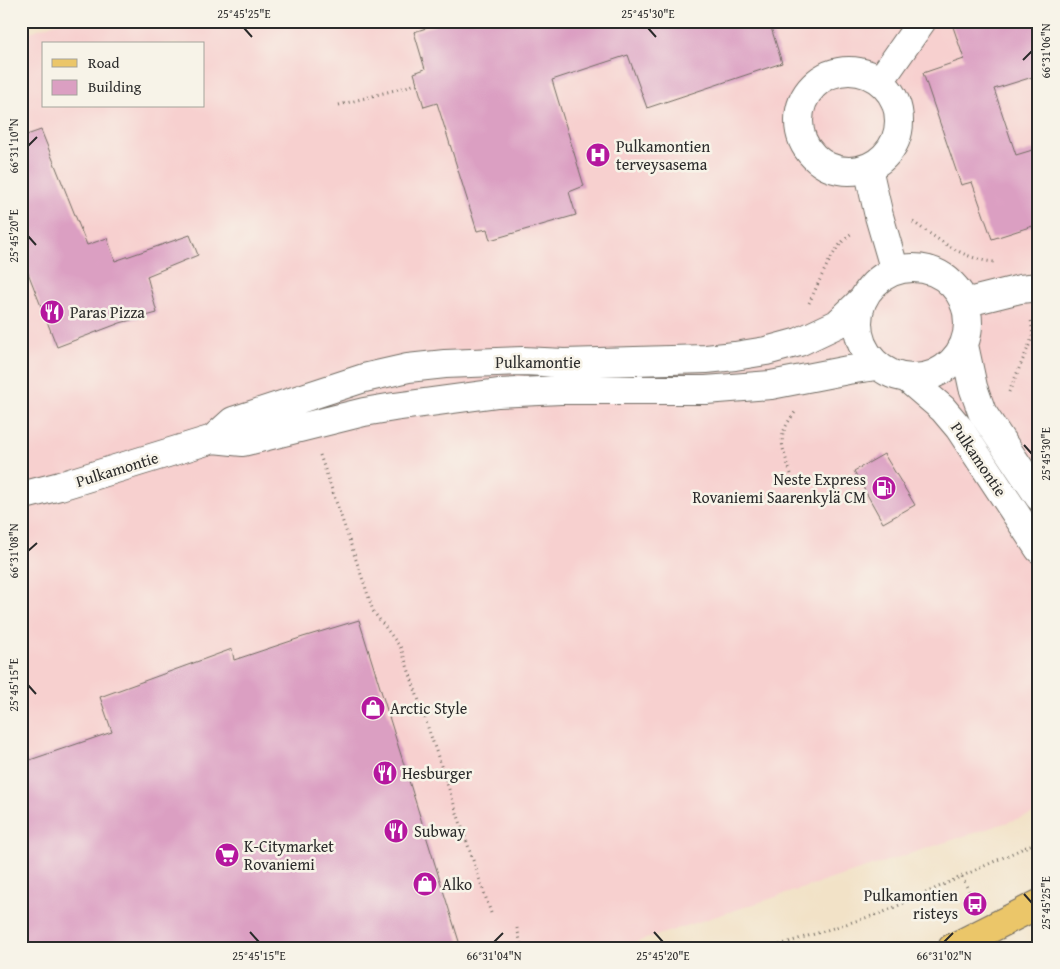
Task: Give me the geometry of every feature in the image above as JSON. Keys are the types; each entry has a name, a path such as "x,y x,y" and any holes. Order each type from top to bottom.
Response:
{"main road":[{"path":"952,948 1039,904"}],"street":[{"path":"880,81 922,21"},
{"path":"852,70 866,73 880,81 890,92 897,105 899,120 897,135 891,149 881,160 868,168 853,172 824,166 812,156 803,144 798,129 798,114 802,100 811,87 823,78 837,72 852,70"},
{"path":"868,168 879,216 895,270"},
{"path":"923,268 936,273 948,280 958,290 964,302 968,317 968,331 964,345 955,359 942,370 925,377 908,378 892,375 877,366 865,352 858,335 857,317 862,300 870,287 882,277 895,270 923,268"},
{"path":"964,302 1020,289 1039,287"},
{"name":"Pulkamontie","path":"213,439 233,421 364,378 408,368 445,364 523,361 564,363 706,359 766,351 799,342 837,324 862,300"},
{"name":"Pulkamontie","path":"964,345 973,387 982,412 1039,497"},
{"name":"Pulkamontie","path":"21,496 60,486 213,439 243,442 364,412 498,393 561,390 715,389 771,385 877,366"},
{"name":"Pulkamontie","path":"908,378 943,409 960,428 1039,549"}],"path":[{"path":"339,105 417,84"},
{"path":"906,217 956,251 972,258 996,263"},
{"path":"1008,394 1033,336 1030,315"},
{"path":"791,474 782,446 782,436 787,422 800,406"},
{"path":"320,454 373,611 402,648 491,913"},
{"path":"770,948 884,912 1039,842"},
{"path":"962,877 975,904"},
{"path":"517,928 522,948"}],"shaded area":[{"path":"62,21 1039,21 1039,812 618,948 21,948 21,35"}],"building":[{"path":"448,21 769,21 782,63 647,108 628,55 552,80 584,186 569,192 576,215 490,240 487,229 477,231 437,103 424,107 414,73 425,69 414,32"},
{"path":"951,21 1039,21 1039,75 994,89 1016,155 1039,148 1039,224 992,239 972,182 961,185 923,73 964,59"},
{"path":"41,130 87,245 107,238 115,261 190,235 198,255 147,276 157,313 120,323 57,347 21,255 21,137"},
{"name":"Neste Express Rovaniemi Saarenkylä CM","path":"884,454 915,505 883,523 854,471"},
{"name":"K-Citymarket Rovaniemi","path":"359,620 461,948 21,948 21,763 112,732 100,697 232,649 234,660"}],"place":[{"name":"Pulkamontien terveysasema","path":"598,155"},
{"name":"Paras Pizza","path":"52,312"},
{"name":"Neste Express Rovaniemi Saarenkylä CM","path":"884,488"},
{"name":"Arctic Style","path":"373,708"},
{"name":"Hesburger","path":"385,773"},
{"name":"Subway","path":"396,831"},
{"name":"K-Citymarket Rovaniemi","path":"227,855"},
{"name":"Alko","path":"425,884"},
{"name":"Pulkamontien risteys","path":"975,904"}]}
